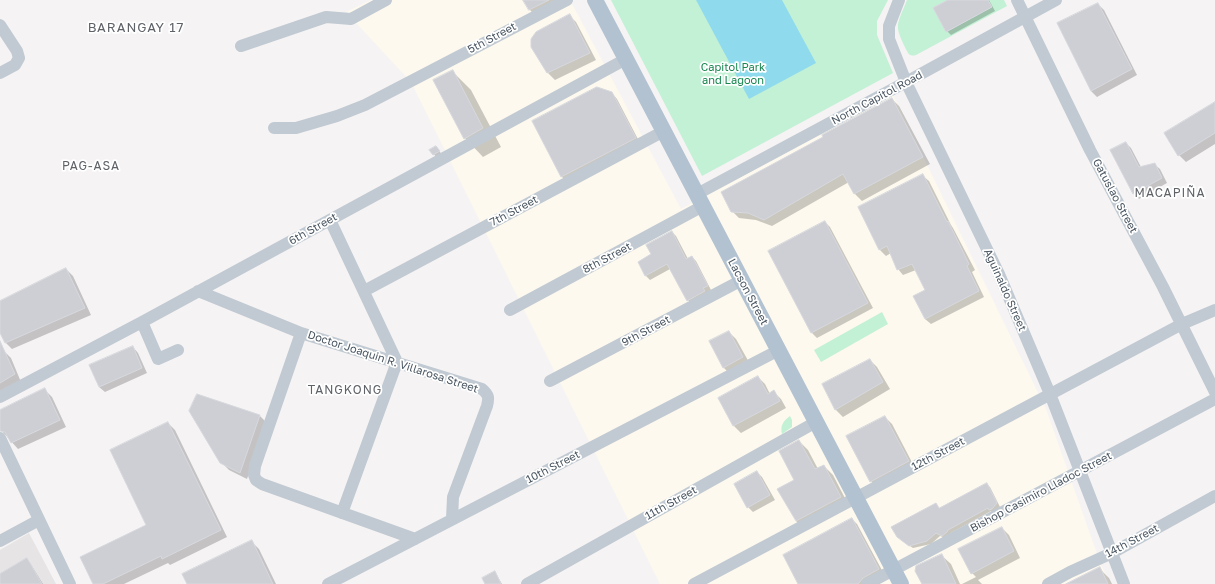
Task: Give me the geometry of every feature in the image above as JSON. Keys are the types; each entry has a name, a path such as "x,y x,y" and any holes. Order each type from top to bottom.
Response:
{"main road":[{"name":"Lacson Street","path":"595,0 901,584"}],"street":[{"path":"241,46 326,17 350,19 386,0"},
{"name":"5th Street","path":"274,128 296,128 337,116 365,105 567,0"},
{"name":"Aguinaldo Street","path":"899,0 891,20 889,39 906,82 999,274 1050,394 1124,584"},
{"name":"Gatuslao Street","path":"1017,0 1090,150 1182,324 1215,392"},
{"name":"North Capitol Road","path":"700,200 906,82 1000,30 1026,18 1056,0"},
{"path":"0,24 17,51 19,58 15,65 0,73"},
{"name":"6th Street","path":"0,397 142,322 626,59"},
{"name":"7th Street","path":"364,291 664,131"},
{"name":"8th Street","path":"510,310 700,200"},
{"path":"330,220 397,362 342,513"},
{"name":"9th Street","path":"550,381 742,280"},
{"name":"Doctor Joaquin R. Villarosa Street","path":"198,291 301,333 482,389 488,394 489,399 487,406 453,497 452,520"},
{"name":"12th Street","path":"694,584 1182,324 1215,310"},
{"path":"142,322 158,359 178,350"},
{"path":"301,333 255,466 254,475 256,480 262,484 415,539"},
{"name":"10th Street","path":"328,584 779,350"},
{"name":"Bishop Casimiro Lladoc Street","path":"867,584 1215,399"},
{"name":"11th Street","path":"526,584 816,422"},
{"path":"0,438 70,584"},
{"name":"14th Street","path":"1048,584 1070,572 1112,553 1215,496"},
{"path":"0,541 39,520"}],"shaded area":[{"path":"371,0 570,0 681,209 893,95 1046,409 1101,565 1111,584 660,584 411,82 346,12"},
{"path":"29,533 56,584 0,584 0,550"}],"green space":[{"name":"Capitol Park and Lagoon","path":"611,0 888,0 877,21 877,35 893,73 702,176"},
{"path":"907,0 948,0 933,8 946,32 991,7 988,0 1004,0 1007,6 916,55 910,55 898,31 899,21"},
{"path":"882,312 888,324 821,362 814,350"},
{"path":"790,416 792,420 792,427 782,434 781,429 783,424"}],"water":[{"path":"696,0 782,0 816,63 749,99"}],"building":[{"path":"523,0 549,0 529,10"},
{"path":"948,0 988,0 992,7 946,32 933,8"},
{"path":"1098,3 1132,69 1091,91 1057,23"},
{"path":"570,14 590,53 547,73 531,47 531,39 536,32"},
{"path":"453,70 483,128 464,139 433,80"},
{"path":"597,87 612,92 636,138 561,177 532,121"},
{"path":"892,98 923,157 854,194 843,174 764,220 748,213 731,212 721,192 823,137 822,135"},
{"path":"1215,102 1215,133 1178,156 1164,133"},
{"path":"1126,142 1139,167 1155,163 1162,178 1133,194 1110,150"},
{"path":"436,146 440,151 433,155 429,150"},
{"path":"923,174 969,264 967,266 979,291 925,319 913,296 925,290 912,264 897,270 887,246 879,250 858,207"},
{"path":"825,221 868,303 811,333 768,251"},
{"path":"672,231 686,259 692,256 708,286 703,288 705,291 687,301 667,264 645,276 638,262 651,254 646,245"},
{"path":"66,268 85,308 5,343 0,333 0,301"},
{"path":"729,331 743,357 723,368 709,341"},
{"path":"0,341 15,374 0,383"},
{"path":"133,346 142,368 99,387 89,365"},
{"path":"870,359 883,382 835,410 822,384"},
{"path":"758,376 768,394 774,390 780,401 733,426 718,398"},
{"path":"45,388 60,420 11,443 5,432 0,431 0,410"},
{"path":"197,394 260,415 240,473 220,463 189,411"},
{"path":"885,416 909,461 870,482 846,436"},
{"path":"168,422 221,530 162,559 161,556 103,584 93,584 80,557 146,525 110,450"},
{"path":"799,440 815,469 824,465 841,497 796,521 777,489 794,480 779,451"},
{"path":"757,471 770,495 747,508 734,484"},
{"path":"987,483 997,503 992,509 989,510 988,508 948,530 942,536 936,533 927,541 909,546 897,537 891,527 936,503 939,508"},
{"path":"852,518 879,569 863,578 858,584 798,584 783,555"},
{"path":"1002,527 1014,551 971,574 958,549"},
{"path":"252,540 273,584 187,584 182,574"},
{"path":"942,554 956,584 922,584 915,571 916,566"},
{"path":"27,558 42,584 0,584 0,574"},
{"path":"1100,567 1108,584 1066,584"},
{"path":"495,571 501,584 485,584 482,578"}],"district":[{"name":"BARANGAY 17","path":"136,28"},
{"name":"PAG-ASA","path":"91,166"},
{"name":"MACAPIÑA","path":"1170,193"},
{"name":"TANGKONG","path":"345,390"}]}
